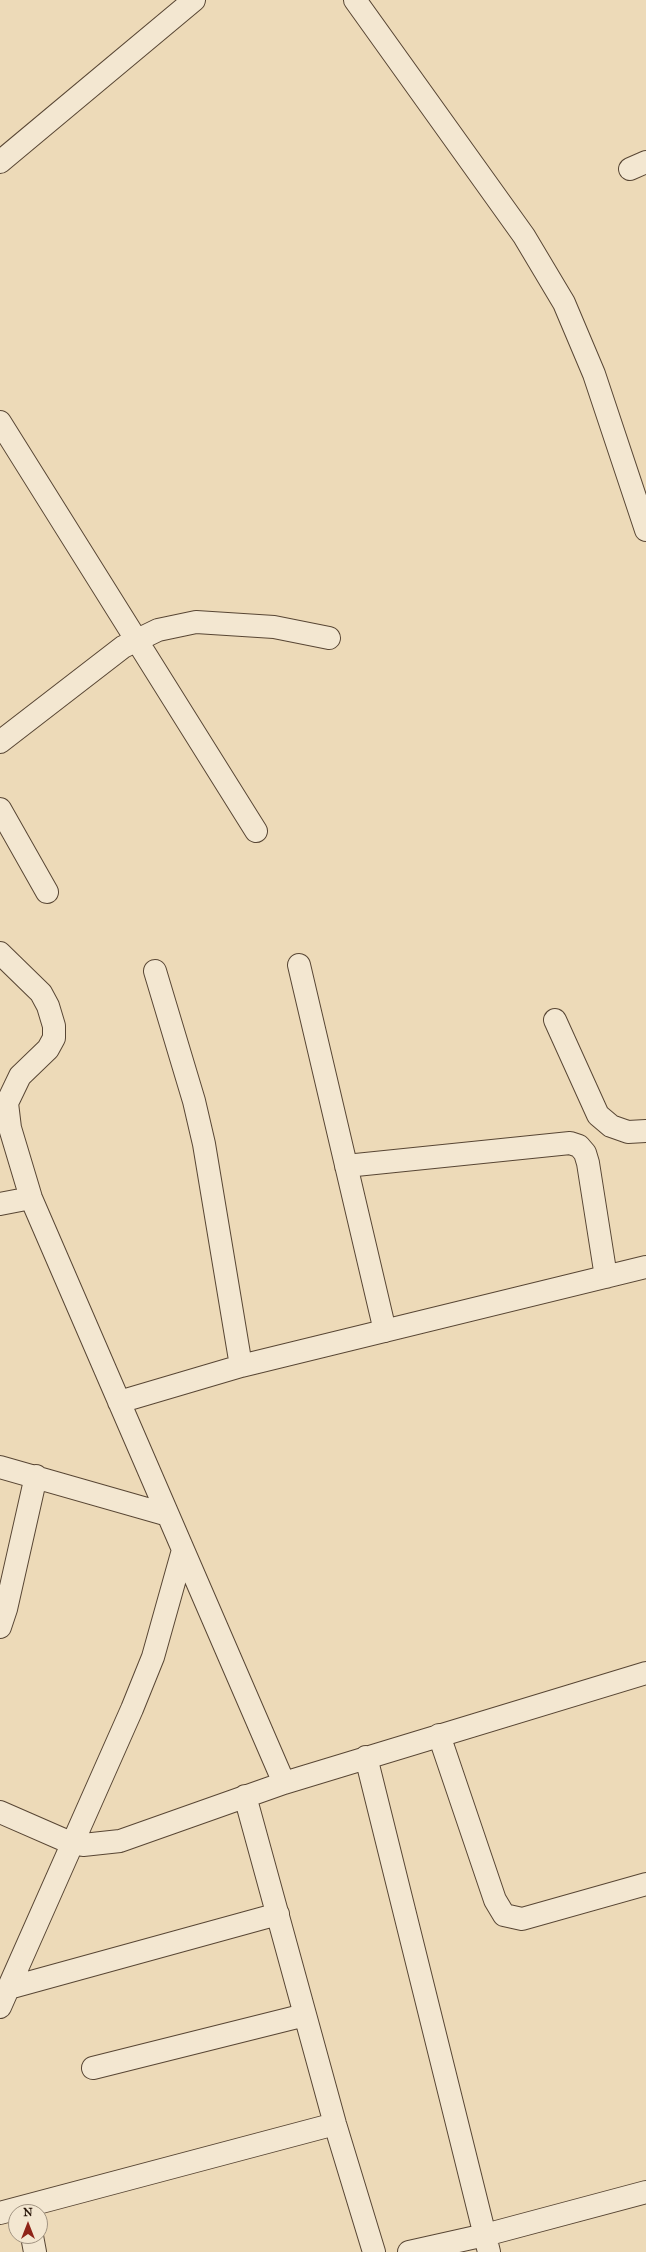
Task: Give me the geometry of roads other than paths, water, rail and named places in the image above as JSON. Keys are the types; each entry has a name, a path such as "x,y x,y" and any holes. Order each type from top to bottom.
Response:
{"street":[{"path":"0,162 194,0"},
{"path":"355,0 524,236 564,303 594,374 646,530"},
{"path":"0,422 256,832"},
{"path":"0,742 123,647 158,630 196,622 274,627 329,638"},
{"path":"0,809 47,892"},
{"path":"0,953 41,994 48,1006 54,1026 54,1038 48,1049 20,1076 7,1102 10,1128 31,1198 284,1783"},
{"path":"300,965 385,1331"},
{"path":"156,971 194,1101 204,1144 241,1366"},
{"path":"555,1020 598,1115 611,1126 628,1132 646,1131"},
{"path":"346,1166 570,1143 579,1146 585,1153 588,1163 606,1277"},
{"path":"0,1204 31,1198"},
{"path":"119,1402 241,1366 646,1267"},
{"path":"0,1467 36,1476 168,1515"},
{"path":"0,1626 8,1602 36,1476"},
{"path":"4,1998 71,1843 132,1709 153,1657 183,1550"},
{"path":"0,1812 71,1843 82,1845 120,1841 284,1783 646,1673"},
{"path":"439,1735 495,1900 504,1915 522,1919 646,1884"},
{"path":"366,1758 487,2244"},
{"path":"245,1796 305,2015 374,2252"},
{"path":"4,1998 278,1914"},
{"path":"93,2068 305,2015"},
{"path":"45,2204 336,2124"},
{"path":"409,2252 487,2244 646,2192"}]}
